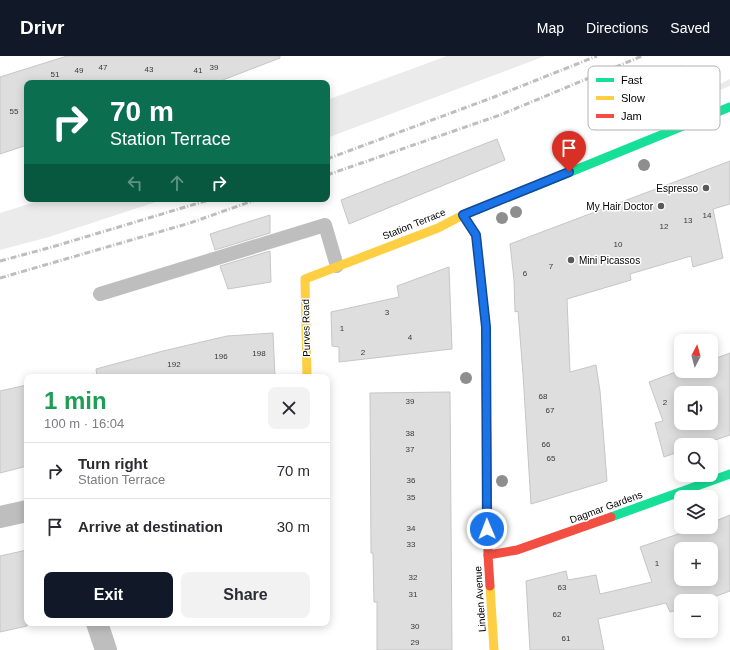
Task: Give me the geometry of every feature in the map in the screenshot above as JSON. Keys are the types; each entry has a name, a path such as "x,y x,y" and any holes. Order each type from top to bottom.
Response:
{"street":[{"name":"Station Terrace","path":"720,110 730,106"},
{"name":"Station Terrace","path":"305,278 438,228 463,215 671,130"},
{"name":"Linden Avenue","path":"463,215 476,235 486,327 488,555 494,650"},
{"name":"Purves Road","path":"305,278 307,374"},
{"name":"Dagmar Gardens","path":"488,555 517,550 730,474"},
{"path":"0,517 24,512"},
{"path":"98,626 106,650"}],"lane":[{"path":"100,294 325,225 337,266"}],"shaded area":[{"path":"447,56 545,56 330,137 330,99"},
{"path":"730,79 730,86 720,90 720,84"},
{"path":"35,202 156,202 49,237 0,250 0,213"}],"building":[{"path":"67,56 280,56 280,58 223,80 24,80 24,146 0,154 0,77"},
{"path":"497,139 505,160 349,224 341,200"},
{"path":"730,161 730,204 713,209 723,258 693,267 691,256 630,274 631,280 567,299 570,372 596,365 600,391 607,481 531,504 518,311 515,312 514,280 510,244"},
{"path":"270,215 270,233 215,250 210,234"},
{"path":"270,251 271,282 228,289 220,266"},
{"path":"449,267 452,349 339,362 339,347 332,346 331,312 399,297 397,286"},
{"path":"273,333 275,374 97,374 96,369 227,336"},
{"path":"730,353 730,435 718,439 674,438 674,453 664,457 655,423 663,421 649,382 674,373 674,378 718,378 718,357"},
{"path":"24,386 24,467 0,473 0,391"},
{"path":"450,392 452,650 377,650 377,602 374,602 373,553 371,553 370,393"},
{"path":"730,515 730,591 718,595 718,594 674,594 674,611 670,612 666,603 598,619 604,650 530,650 526,581 566,571 568,580 596,575 600,594 652,582 640,547 678,534 718,534 718,520"},
{"path":"24,551 24,626 27,626 0,632 0,556"}],"railway":[{"path":"330,158 494,97 597,56"},
{"path":"618,66 642,56"},
{"path":"330,174 500,115 588,78"},
{"path":"0,261 202,202"},
{"path":"0,278 190,223 250,202"}],"traffic: fast":[{"path":"720,111 730,107"},
{"path":"531,188 673,130"},
{"path":"611,517 730,474"}],"traffic: slow":[{"path":"307,374 305,279 438,228 463,215 531,188"},
{"path":"463,215 476,235 486,327 486,373"},
{"path":"490,586 494,650"}],"traffic: jam":[{"path":"486,373 488,555 490,586"},
{"path":"488,555 517,550 611,517"}],"place":[{"name":"Espresso","path":"706,188"},
{"name":"My Hair Doctor","path":"661,206"},
{"name":"Mini Picassos","path":"571,260"}],"route":[{"path":"487,529 486,327 476,235 463,215 569,172"}]}
